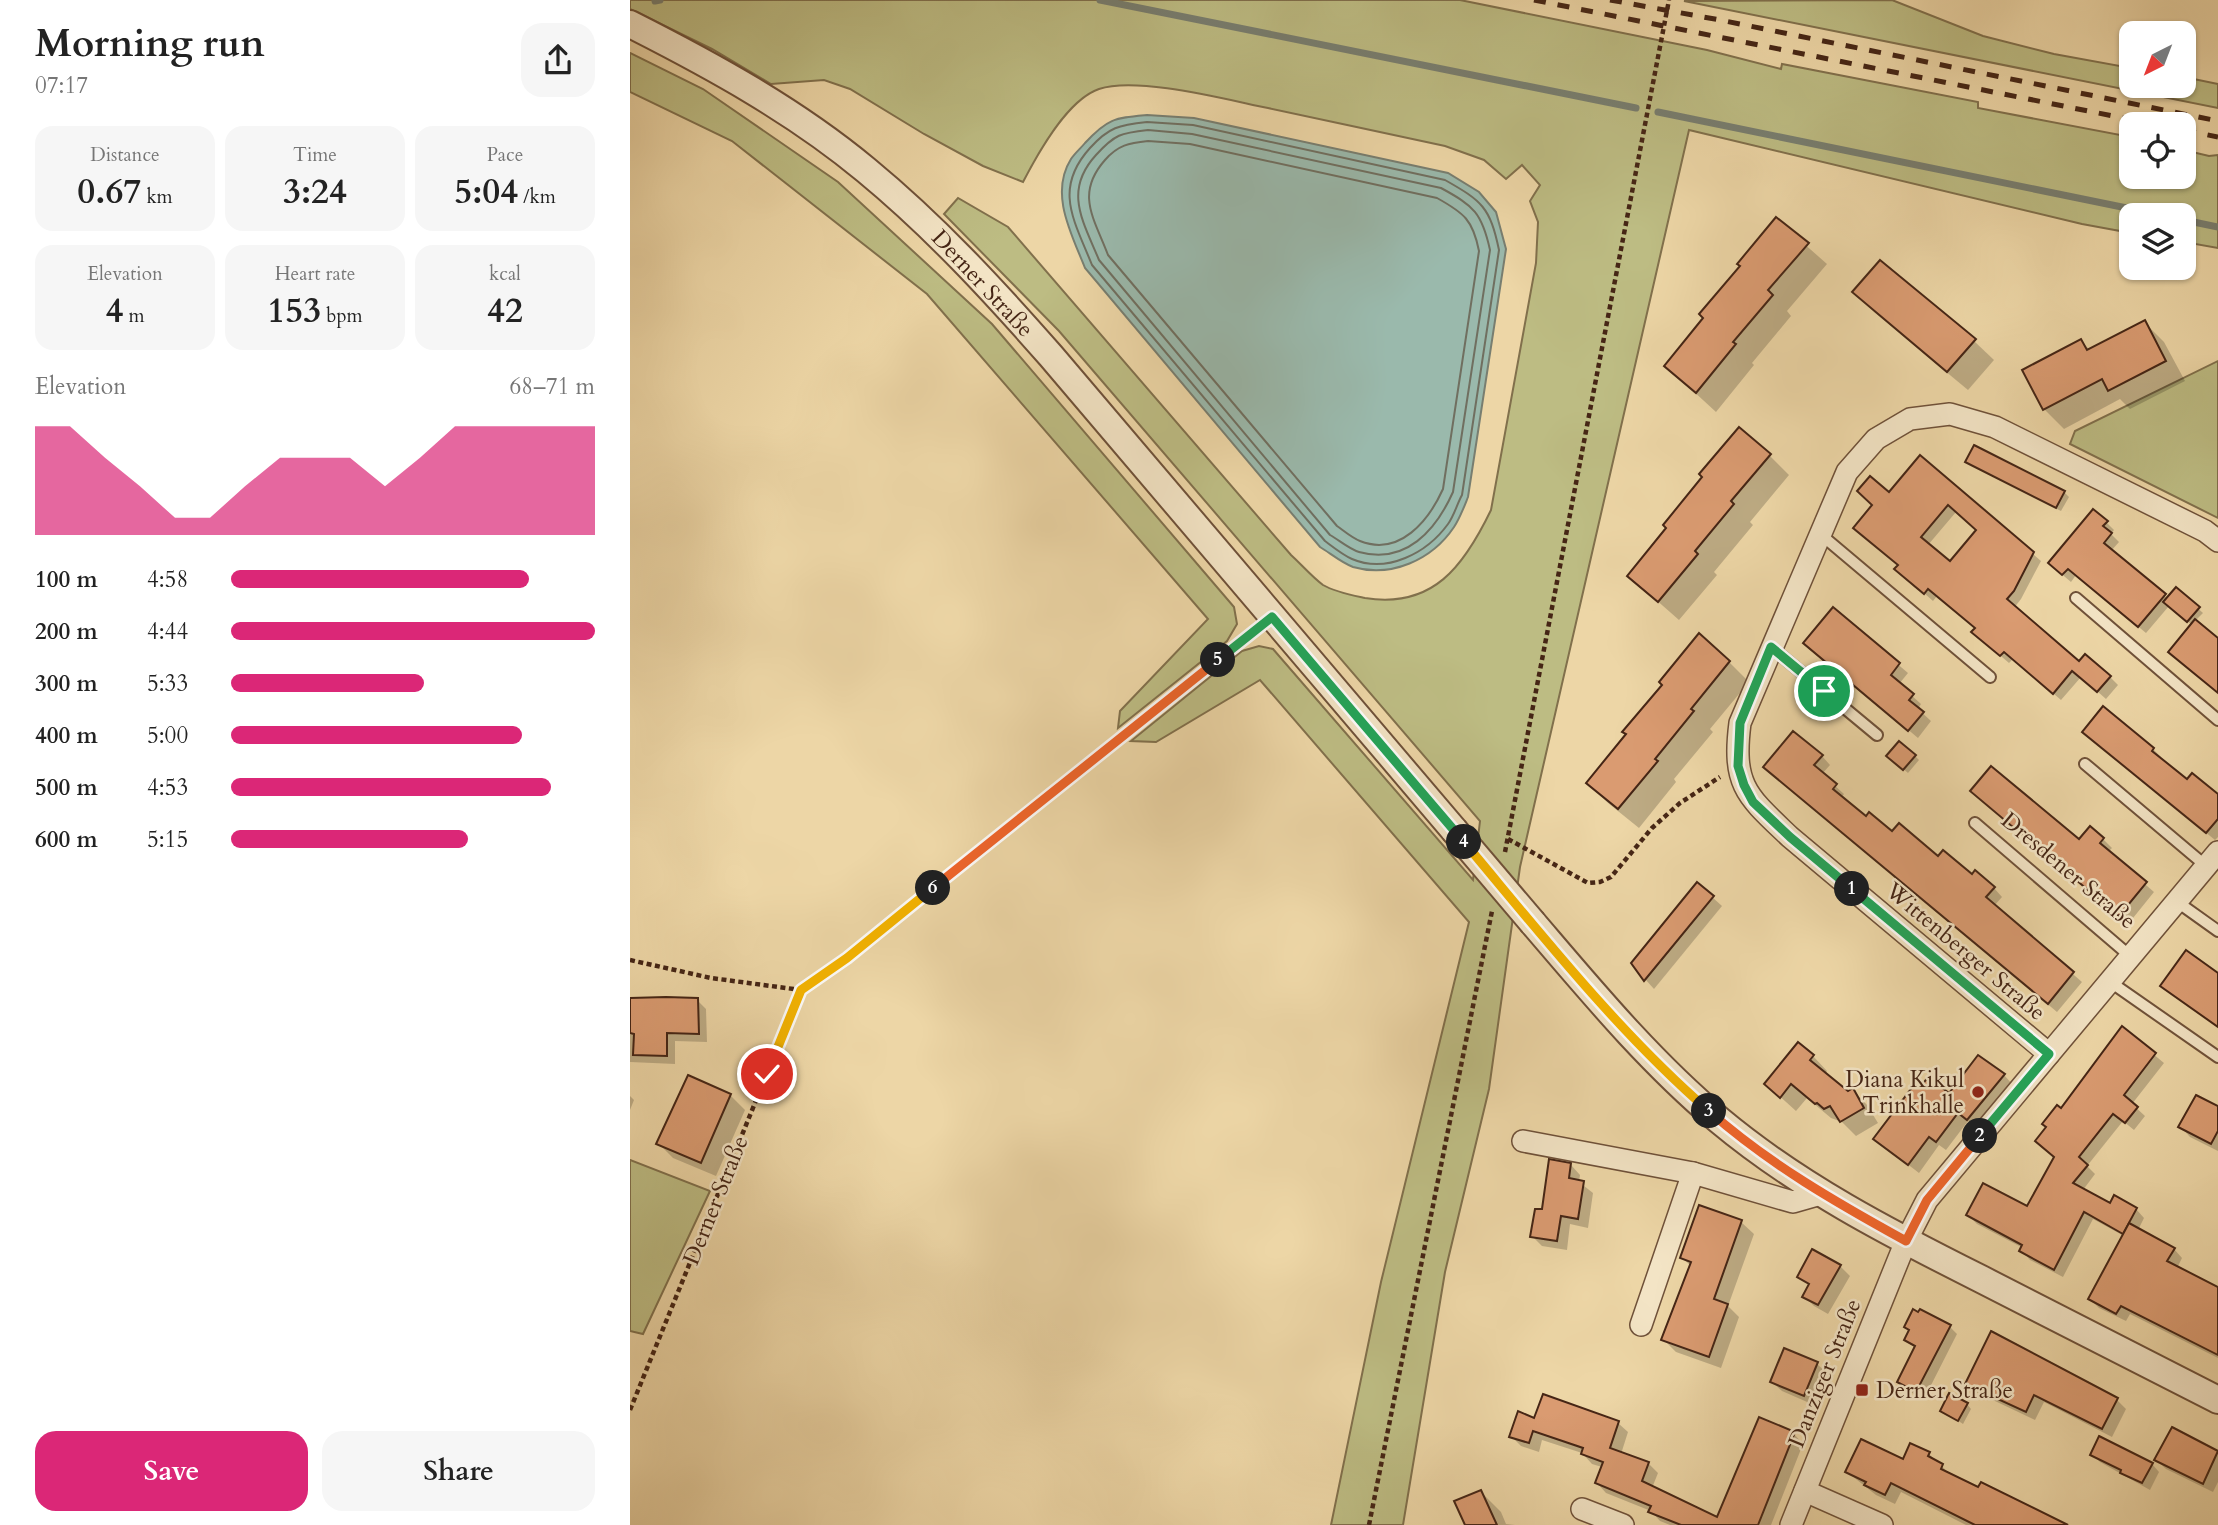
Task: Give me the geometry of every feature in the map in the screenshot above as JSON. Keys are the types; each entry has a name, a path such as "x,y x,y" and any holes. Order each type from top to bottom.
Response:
{"street":[{"name":"Derner Straße","path":"630,24 698,58 758,93 865,169 928,225 1051,356 1532,923 1632,1039 1671,1079 1720,1121 1821,1194 1906,1241 2218,1400"},
{"name":"Wittenberger Straße","path":"2049,1054 1790,837 1753,802 1738,766 1740,723 1847,472 1876,439 1910,419 1950,414 1995,427 2205,531 2218,541"},
{"name":"Dresdener Straße","path":"1906,1241 1927,1200 2212,859"},
{"path":"1524,1141 1693,1173 1793,1202 1821,1194"},
{"path":"1641,1325 1693,1173"},
{"name":"Danziger Straße","path":"1791,1525 1906,1241"},
{"path":"1805,1491 1882,1525"},
{"path":"1582,1509 1623,1525"}],"lane":[{"path":"1819,533 1990,677"},
{"path":"2076,598 2218,720"},
{"path":"1771,647 1877,735"},
{"name":"Dresdener Straße","path":"2085,764 2212,859"},
{"name":"Dresdener Straße","path":"1975,823 2130,956"},
{"path":"2176,901 2218,931"},
{"path":"2109,981 2218,1057"}],"path":[{"path":"1669,0 1508,839 1588,883 1600,882 1611,877 1652,828 1680,803 1738,766"},
{"path":"630,960 711,978 801,990 847,958 1272,617"},
{"path":"1369,1525 1493,910"},
{"name":"Derner Straße","path":"630,1410 801,990"}],"shaded area":[{"path":"630,0 1460,0 1707,50 1781,69 1782,64 1978,102 1978,108 2119,135 2119,189 2196,189 2196,153 2218,155 2218,248 2196,244 2196,203 2119,203 2119,231 1689,130 1520,867 1489,1089 1445,1272 1403,1525 1331,1525 1381,1282 1469,922 1260,680 1156,742 1131,741 1242,651 1259,646 1273,649 1473,880 1480,821 1059,331 944,214 958,198 1008,227 1291,555 1319,582 1333,590 1365,598 1389,600 1410,597 1428,590 1443,579 1469,549 1491,510 1536,263 1538,222 1530,201 1540,185 1522,165 1506,179 1484,160 1445,146 1207,95 1136,85 1099,89 1076,104 1055,129 1023,182 983,166 850,89 824,80 771,84 712,49 630,9"},
{"path":"1892,0 1983,36 2054,54 2119,66 2119,88 1684,1"},
{"path":"630,53 703,89 838,182 992,324 1234,607 1237,624 1227,641 1118,728 1120,711 1208,619 927,294 732,141 630,92"},
{"path":"2196,79 2218,84 2218,108 2168,98 2196,98"},
{"path":"2218,361 2218,518 2070,444 2075,431"},
{"path":"630,1160 710,1191 643,1334 630,1331"}],"water":[{"path":"1147,115 1194,118 1448,173 1479,192 1496,212 1506,249 1468,497 1454,527 1445,539 1422,557 1396,568 1367,570 1353,567 1320,547 1085,268 1069,228 1062,200 1065,172 1074,155 1106,124"}],"building":[{"path":"1776,217 1809,243 1768,290 1773,295 1733,342 1736,344 1696,393 1664,366 1703,318 1699,314 1740,266 1737,264"},
{"path":"1880,260 1976,339 1947,372 1852,292"},
{"path":"2145,320 2166,361 2108,391 2102,379 2043,410 2022,370 2081,339 2087,350"},
{"path":"1739,427 1771,454 1731,501 1734,504 1695,551 1698,554 1658,602 1627,576 1666,528 1663,525 1702,477 1699,474"},
{"path":"1974,445 2065,491 2056,508 1965,462"},
{"path":"1920,455 2034,552 2007,599 2079,661 2085,654 2111,676 2097,692 2072,671 2053,694 2004,652 2000,656 1971,632 1975,628 1928,589 1924,594 1894,569 1898,565 1853,528 1872,505 1857,491 1870,476 1889,492","holes":["1948,505 1976,530 1950,561 1921,537"]},
{"path":"2093,509 2108,521 2103,526 2112,533 2104,543 2166,594 2138,627 2068,569 2062,575 2048,563"},
{"path":"2176,587 2200,607 2187,622 2163,602"},
{"path":"1833,607 1900,663 1891,675 1914,694 1909,700 1924,712 1908,731 1803,643"},
{"path":"2195,619 2218,638 2218,693 2168,652"},
{"path":"1699,633 1730,661 1655,759 1658,761 1618,809 1586,783 1626,734 1622,732 1662,685 1659,682"},
{"path":"2103,706 2187,779 2192,773 2218,794 2218,819 2206,833 2082,732"},
{"path":"1793,731 1823,755 1814,765 1837,784 1833,789 1866,816 1869,812 1892,831 1899,823 1938,856 1943,850 1972,874 1975,870 1995,887 1986,897 2074,972 2048,1004 1763,767"},
{"path":"1899,741 1916,755 1903,770 1886,756"},
{"path":"1991,766 2079,839 2090,826 2104,838 2100,843 2147,882 2119,916 1970,791"},
{"path":"1697,882 1714,896 1644,981 1631,963"},
{"path":"2186,950 2218,973 2218,1027 2160,986"},
{"path":"630,998 698,998 699,1034 667,1033 667,1056 633,1055 634,1034 630,1033"},
{"path":"2122,1026 2156,1053 2124,1095 2138,1107 2125,1123 2113,1114 2079,1157 2088,1165 2073,1183 2110,1203 2114,1195 2137,1208 2123,1234 2084,1212 2054,1270 2019,1251 2022,1245 1966,1215 1983,1183 2027,1206 2054,1157 2035,1141 2046,1127 2042,1124 2057,1105 2061,1108"},
{"path":"1798,1042 1814,1055 1810,1060 1848,1091 1853,1088 1864,1108 1840,1122 1830,1106 1824,1109 1815,1104 1791,1084 1780,1098 1764,1084"},
{"path":"1978,1055 2005,1074 1967,1120 1958,1113 1936,1142 1929,1137 1908,1165 1873,1139 1917,1081 1922,1085 1928,1077 1949,1093"},
{"path":"688,1075 731,1094 701,1163 656,1144"},
{"path":"2196,1095 2218,1106 2218,1131 2211,1144 2178,1127"},
{"path":"1549,1159 1571,1163 1569,1178 1584,1181 1578,1219 1561,1216 1557,1241 1530,1237 1535,1209 1542,1209"},
{"path":"1699,1205 1742,1220 1714,1299 1728,1304 1709,1357 1661,1340 1691,1262 1680,1258"},
{"path":"2129,1223 2175,1248 2167,1261 2218,1287 2218,1355 2121,1306 2116,1314 2088,1299"},
{"path":"1812,1249 1841,1265 1818,1305 1802,1297 1809,1284 1797,1277"},
{"path":"1913,1309 1918,1312 1920,1309 1951,1325 1916,1392 1897,1382 1915,1346 1904,1340 1909,1330 1904,1327"},
{"path":"1991,1331 2118,1398 2102,1429 2034,1395 2026,1412 1965,1384"},
{"path":"1784,1348 1818,1362 1804,1396 1770,1382"},
{"path":"1949,1393 1968,1403 1958,1421 1940,1411"},
{"path":"1543,1394 1619,1421 1610,1448 1649,1462 1642,1481 1717,1517 1759,1417 1795,1432 1758,1525 1681,1525 1648,1512 1651,1506 1595,1483 1603,1462 1581,1454 1583,1448 1533,1431 1529,1443 1509,1437 1518,1411 1534,1418"},
{"path":"2172,1427 2218,1451 2203,1484 2154,1460"},
{"path":"2099,1436 2153,1463 2142,1483 2090,1455"},
{"path":"1861,1439 1903,1459 1910,1443 1930,1452 1928,1456 1943,1464 1941,1469 1978,1487 1981,1482 2068,1525 1975,1525 1891,1483 1885,1495 1845,1472"},
{"path":"1481,1490 1497,1525 1465,1525 1454,1501"}],"waterway":[{"path":"655,1 660,0"},
{"path":"1100,0 1636,108"},
{"path":"1658,112 2119,206"},
{"path":"2196,222 2218,227"}],"railway":[{"path":"1534,0 2119,117"},
{"path":"1610,0 2218,121"},
{"path":"2196,132 2218,137"}],"place":[{"name":"Diana Kikul Trinkhalle","path":"1978,1092"},
{"name":"Derner Straße","path":"1862,1390"}],"route":[{"path":"767,1074 801,990 847,958 1272,617 1632,1039 1671,1079 1770,1159 1821,1194 1906,1241 1927,1200 2049,1054 1790,837 1753,802 1738,766 1737,745 1740,723 1771,647 1824,691"}]}
